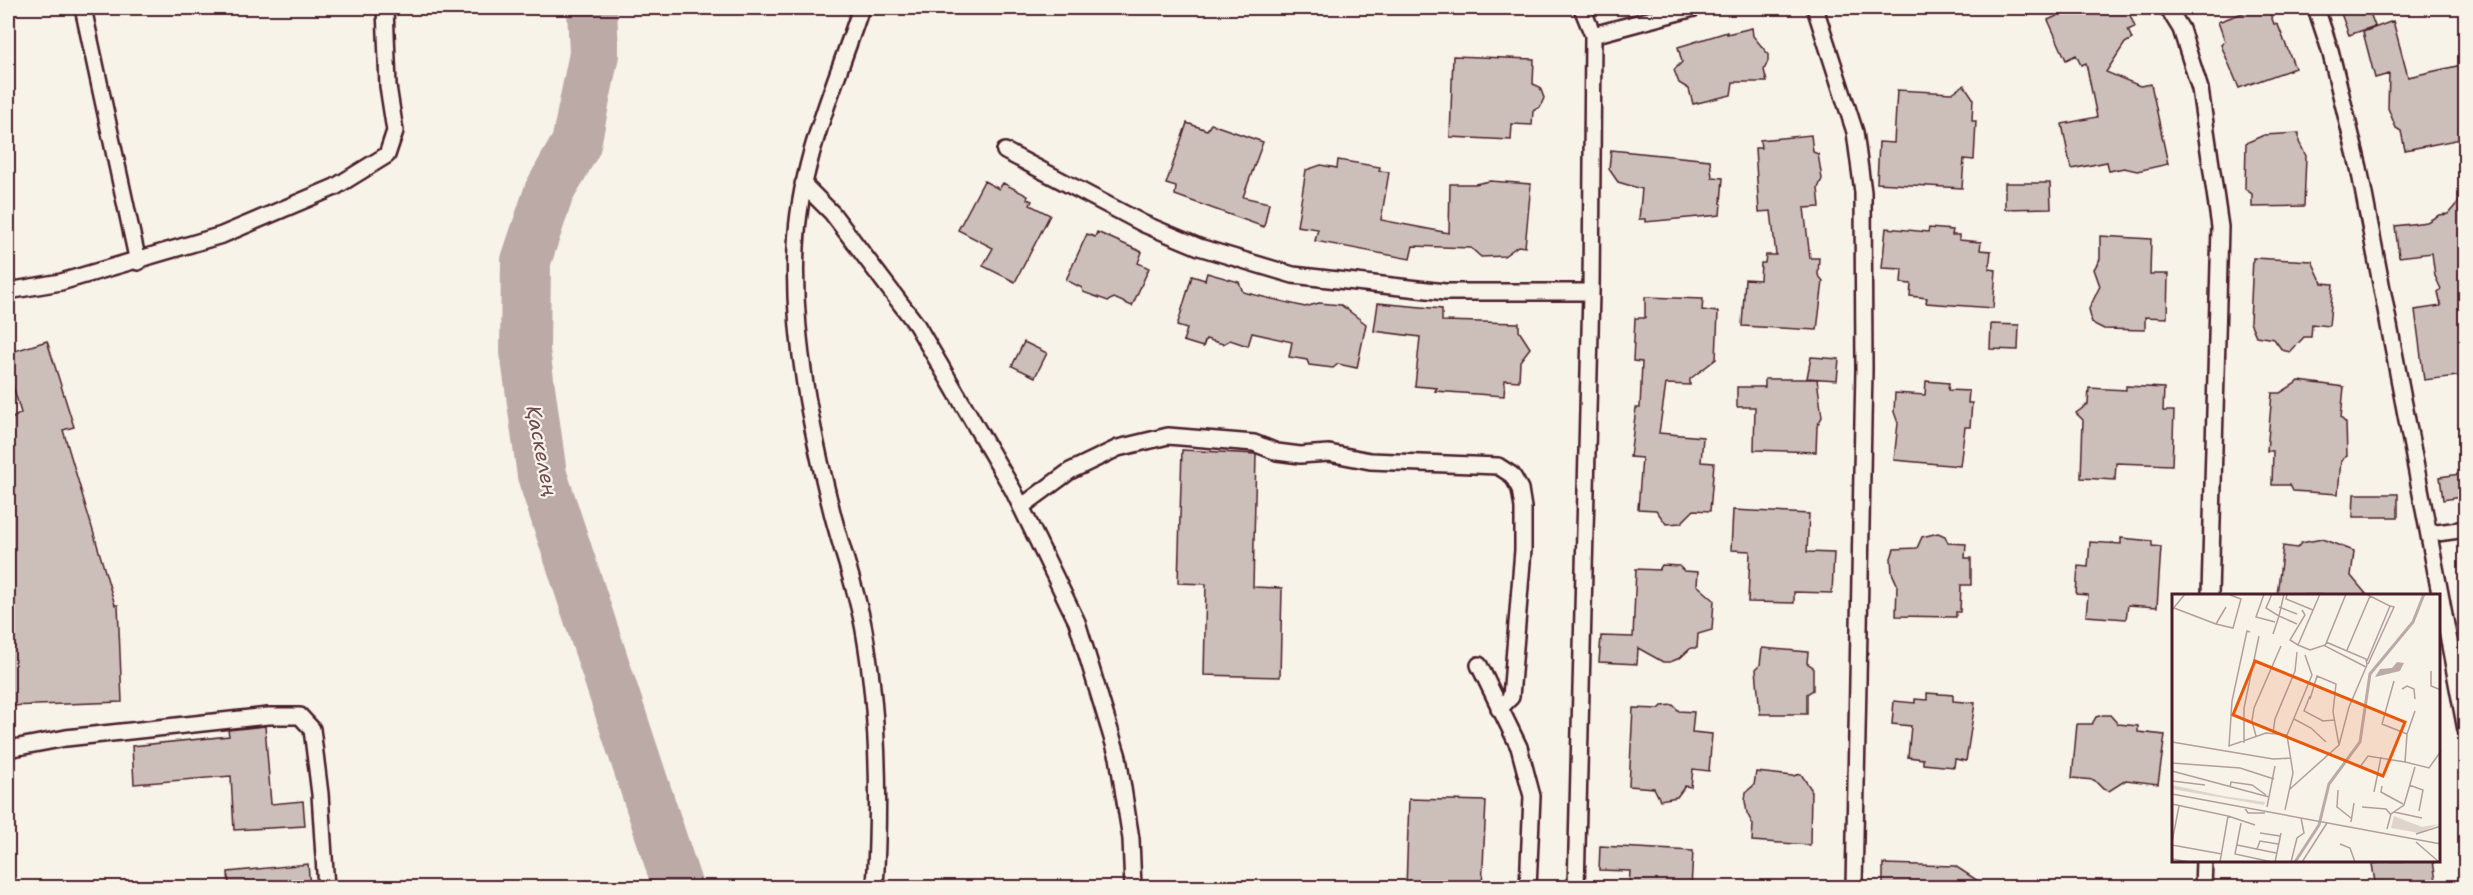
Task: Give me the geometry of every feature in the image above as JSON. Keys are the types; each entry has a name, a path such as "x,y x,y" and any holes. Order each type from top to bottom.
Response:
{"lane":[{"path":"83,8 138,262"},
{"path":"8,291 61,282 138,262 222,235 335,187 387,155 394,131 388,87 386,8"},
{"path":"861,8 816,131 803,184 796,247 796,322 811,415 833,514 864,628 874,706 879,789 875,888"},
{"path":"1576,888 1591,292 1593,35 1582,8"},
{"path":"1593,35 1694,8"},
{"path":"1815,8 1855,132 1863,192 1864,369 1854,888"},
{"path":"2168,8 2181,30 2200,89 2220,227 2210,594"},
{"path":"2316,8 2330,51 2359,168 2466,730"},
{"path":"1005,151 1144,224 1199,247 1293,275 1445,292 1591,292"},
{"path":"803,184 832,213 916,324 1021,507 1077,622 1118,758 1131,839 1133,888"},
{"path":"1021,507 1070,471 1118,448 1168,436 1254,443 1277,452 1300,455 1329,453 1370,461 1497,466 1512,475 1521,489 1523,508 1523,550 1512,697 1499,710"},
{"path":"2430,534 2466,529"},
{"path":"1479,665 1519,747 1532,796 1528,888"},
{"path":"8,749 66,738 268,716 300,716 312,729 320,794 326,888"},
{"path":"2204,862 2204,888"}],"building":[{"path":"2053,8 2127,8 2135,27 2128,30 2132,39 2125,43 2106,72 2140,86 2151,84 2168,164 2137,171 2124,168 2109,171 2107,162 2071,169 2062,124 2097,117 2086,63 2081,65 2076,55 2066,60 2048,20 2057,16"},
{"path":"2256,8 2268,8 2274,24 2278,25 2295,68 2239,88 2221,45 2225,41 2218,22"},
{"path":"2339,8 2368,8 2375,26 2349,35"},
{"path":"2393,21 2408,77 2466,64 2466,138 2405,150 2401,131 2396,128 2388,108 2389,74 2375,78 2363,32"},
{"path":"1752,28 1753,36 1768,54 1764,70 1767,82 1733,82 1731,95 1693,104 1689,89 1679,83 1674,70 1682,62 1678,47 1727,32 1727,34"},
{"path":"1453,56 1534,59 1533,84 1540,87 1544,98 1540,107 1533,111 1532,125 1512,124 1511,140 1450,137"},
{"path":"1964,85 1973,98 1972,121 1976,121 1974,160 1964,159 1962,188 1877,183 1879,142 1894,143 1897,90 1952,93"},
{"path":"1187,123 1207,130 1211,124 1263,142 1243,197 1269,203 1264,227 1175,195 1176,187 1166,184"},
{"path":"2299,133 2299,142 2306,156 2304,206 2252,207 2252,194 2245,189 2246,143 2264,135"},
{"path":"1811,135 1813,152 1818,154 1822,179 1818,188 1820,207 1804,208 1810,258 1819,258 1818,275 1823,281 1817,330 1742,326 1745,279 1760,280 1761,263 1765,263 1766,255 1776,255 1771,211 1759,212 1755,148 1761,148 1760,140"},
{"path":"1611,150 1710,160 1712,177 1723,178 1720,215 1645,222 1645,219 1639,219 1642,189 1618,182 1609,169"},
{"path":"1338,160 1380,167 1379,171 1389,172 1381,220 1449,233 1450,184 1475,184 1490,181 1531,184 1525,247 1518,246 1504,256 1481,257 1471,248 1413,246 1410,259 1315,241 1318,229 1297,226 1306,170 1321,165 1337,168"},
{"path":"984,181 999,189 1003,183 1028,196 1027,199 1032,201 1030,205 1050,215 1015,282 983,266 993,248 958,230"},
{"path":"2005,183 2050,183 2051,208 2005,209"},
{"path":"2466,193 2466,375 2424,380 2415,310 2441,306 2438,292 2441,289 2435,276 2432,253 2399,257 2395,226 2427,222 2439,215 2448,214"},
{"path":"1886,228 1928,232 1929,228 1953,230 1952,235 1959,235 1959,240 1981,242 1980,250 1991,251 1989,269 1996,270 1993,308 1926,303 1927,298 1910,296 1911,284 1901,283 1902,269 1882,268"},
{"path":"1097,232 1142,252 1138,263 1149,268 1132,306 1114,298 1108,301 1083,292 1082,288 1066,280 1087,234 1095,237"},
{"path":"2100,236 2151,239 2150,274 2168,274 2167,318 2145,317 2145,330 2104,329 2092,323 2089,309 2100,286 2094,269 2100,259"},
{"path":"2253,258 2312,261 2322,283 2333,284 2329,326 2312,324 2311,337 2304,337 2290,352 2282,350 2274,339 2256,336 2250,322"},
{"path":"1207,273 1239,282 1243,292 1305,307 1319,303 1341,305 1366,324 1357,368 1338,364 1333,368 1309,365 1307,360 1289,357 1292,342 1252,333 1248,346 1230,340 1223,344 1206,339 1203,347 1183,341 1187,329 1177,326 1192,276 1205,280"},
{"path":"1645,297 1703,299 1702,310 1718,312 1716,359 1690,379 1690,385 1666,384 1659,433 1703,437 1701,462 1714,463 1710,511 1694,510 1681,523 1666,524 1656,510 1638,509 1642,458 1630,457 1636,408 1640,408 1642,362 1633,361 1635,318 1645,318"},
{"path":"1378,303 1442,309 1442,321 1519,323 1519,331 1530,348 1520,361 1519,381 1505,380 1504,396 1435,391 1437,388 1415,386 1420,337 1374,331"},
{"path":"1991,324 2019,325 2018,350 1990,349"},
{"path":"47,341 74,427 63,430 115,605 118,605 122,702 8,706 8,421 21,413 8,369 8,353"},
{"path":"1024,342 1047,353 1035,377 1012,366"},
{"path":"1811,357 1839,359 1837,380 1807,378"},
{"path":"1765,379 1817,379 1822,417 1817,426 1816,452 1754,450 1755,407 1737,407 1737,387 1765,387"},
{"path":"1926,381 1949,383 1948,390 1969,391 1968,403 1972,403 1970,427 1965,427 1960,466 1894,460 1898,423 1894,412 1895,393 1925,395"},
{"path":"2299,381 2344,387 2341,418 2346,423 2347,456 2341,460 2338,494 2293,491 2290,485 2272,485 2273,451 2267,451 2272,393 2280,393"},
{"path":"2126,386 2164,388 2163,411 2174,411 2172,465 2116,463 2115,480 2081,478 2083,420 2076,413 2088,404 2089,388 2126,390"},
{"path":"1182,450 1256,454 1253,587 1282,588 1280,677 1204,675 1206,584 1178,583"},
{"path":"2466,473 2466,496 2443,500 2440,477"},
{"path":"2354,494 2398,494 2398,517 2353,517"},
{"path":"1733,510 1809,514 1807,552 1834,553 1832,593 1794,592 1794,603 1748,602 1750,551 1731,550"},
{"path":"1938,533 1945,536 1948,543 1966,544 1965,558 1971,558 1971,585 1961,585 1960,612 1956,612 1956,617 1896,616 1897,584 1892,573 1891,558 1894,549 1917,548 1922,537"},
{"path":"2121,538 2152,541 2152,546 2161,547 2157,607 2128,605 2126,619 2086,616 2088,595 2076,594 2078,566 2088,567 2090,542 2121,544"},
{"path":"2322,539 2354,551 2351,576 2366,594 2277,594 2283,546 2297,548 2301,543"},
{"path":"1662,565 1679,566 1684,571 1698,572 1697,585 1714,600 1712,630 1698,634 1697,648 1691,648 1680,658 1670,662 1663,662 1638,648 1637,664 1599,662 1601,636 1633,637 1636,569 1659,570"},
{"path":"1762,648 1808,652 1807,663 1813,667 1813,690 1807,694 1807,714 1760,714 1756,669 1760,665"},
{"path":"1927,693 1953,695 1953,701 1975,703 1966,761 1955,759 1954,767 1923,764 1923,759 1908,757 1911,726 1892,724 1894,701 1915,703 1915,699 1927,700"},
{"path":"1673,705 1679,711 1694,712 1692,732 1712,734 1709,771 1693,769 1691,787 1685,786 1677,797 1660,800 1654,788 1629,786 1633,708 1659,709 1662,706"},
{"path":"2110,715 2118,724 2138,726 2138,732 2165,735 2158,784 2126,780 2109,791 2103,789 2094,780 2072,778 2077,724 2092,724 2096,717"},
{"path":"265,726 271,804 303,801 305,826 234,830 231,776 134,784 132,746 229,736 228,730"},
{"path":"1756,772 1793,776 1801,774 1811,789 1810,845 1752,841 1753,825 1747,813 1745,801 1746,792 1754,785"},
{"path":"1409,799 1486,801 1482,888 1406,888"},
{"path":"1600,846 1693,851 1691,888 1629,888 1630,871 1599,870"},
{"path":"2433,862 2437,888 2376,888 2372,864"},
{"path":"308,864 310,888 229,888 228,872"},
{"path":"1883,864 1955,866 1989,888 1883,888"}],"waterway":[{"name":"Қаскелең","path":"592,8 594,54 576,144 549,192 526,261 525,351 542,475 678,888"}]}
